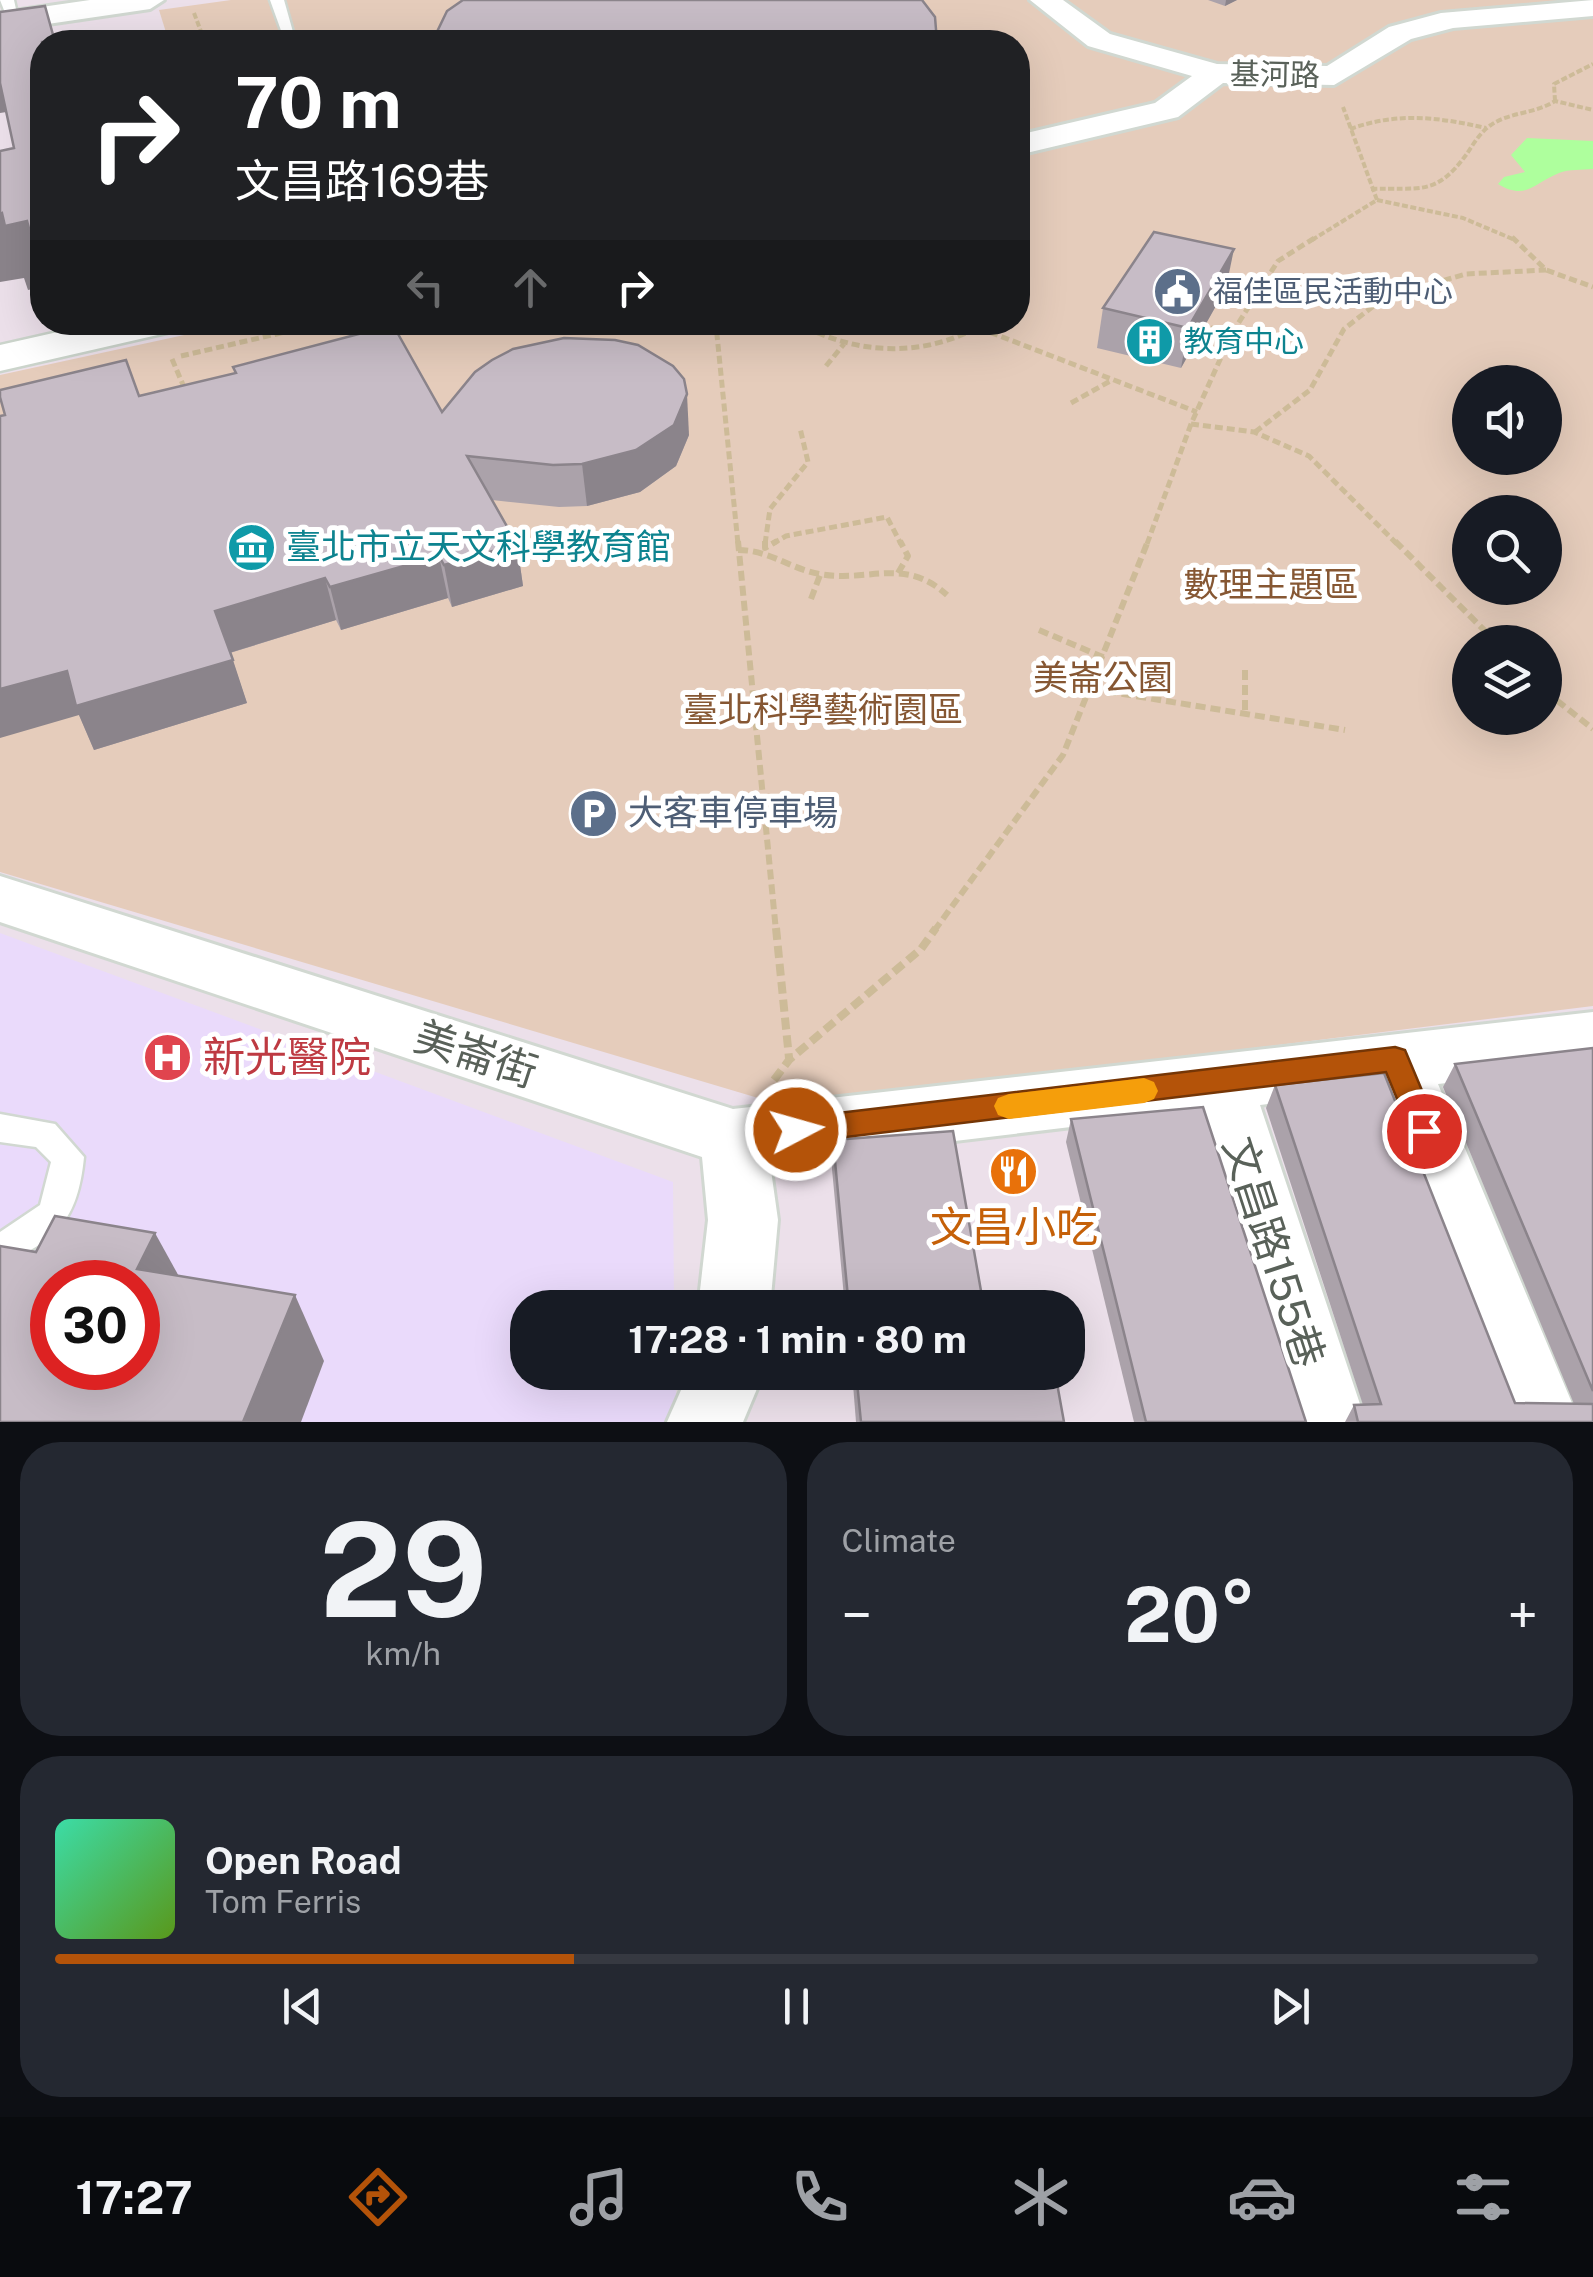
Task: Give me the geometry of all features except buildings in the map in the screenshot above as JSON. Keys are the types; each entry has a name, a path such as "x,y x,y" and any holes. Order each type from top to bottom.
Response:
{"street":[{"path":"1044,0 1099,40 1216,73"},
{"name":"基河路","path":"1030,142 1166,110 1216,73 1334,76 1400,33 1451,20 1593,7"},
{"path":"7,14 137,9"},
{"path":"0,358 166,341"},
{"name":"美崙街","path":"0,899 733,1138"},
{"path":"736,1290 743,1220 733,1138 1593,1039"},
{"path":"1395,1059 1542,1422"},
{"name":"文昌路155巷","path":"1220,1082 1328,1422"}],"lane":[{"path":"278,0 288,30"},
{"path":"0,1128 44,1134 68,1157 66,1192 39,1232 0,1248"}],"path":[{"path":"194,13 200,30"},
{"path":"1555,101 1554,84 1593,64"},
{"path":"1334,76 1377,200"},
{"path":"1371,190 1431,187 1447,180 1486,128 1500,119 1538,112 1555,101 1593,110"},
{"path":"1350,130 1386,115 1426,114 1486,128"},
{"path":"733,1138 789,1060 921,949 1062,755 1105,658 1191,424 1232,332 1278,261 1377,200 1463,218 1512,237 1546,270"},
{"path":"1254,432 1290,408 1321,375 1344,328 1390,295 1465,272 1546,270 1593,287"},
{"path":"1185,322 1232,332"},
{"path":"717,335 789,1060"},
{"path":"826,335 845,343 918,346 955,335"},
{"path":"997,335 1197,412"},
{"path":"166,341 194,409"},
{"path":"826,366 845,343"},
{"path":"1071,403 1112,380"},
{"path":"1191,424 1254,432 1309,456 1479,625"},
{"path":"765,548 762,524 772,502 808,462 800,428"},
{"path":"765,548 786,536 887,516 908,556 898,573"},
{"path":"738,550 765,548 782,554 791,567 820,575 898,573 925,577 947,595"},
{"path":"811,599 820,575"},
{"path":"1039,630 1105,658"},
{"path":"1245,714 1246,670"},
{"path":"1092,689 1346,730"},
{"path":"1562,704 1593,729"}],"shaded area":[{"path":"1527,138 1593,141 1593,169 1563,172 1523,191 1498,184 1504,177 1525,172 1511,155"},
{"name":"新光醫院","path":"0,933 673,1182 674,1290 510,1290 510,1390 676,1390 679,1422 0,1422"}],"green space":[{"name":"臺北科學藝術園區","path":"231,0 1593,0 1593,1006 785,1106 0,872 0,375 184,335 1030,335 1030,30 165,30 159,10"}],"slow traffic":[{"path":"1009,1106 1144,1091"}],"place":[{"name":"福佳區民活動中心","path":"1178,292"},
{"name":"教育中心","path":"1149,342"},
{"name":"臺北市立天文科學教育館","path":"251,547"},
{"name":"大客車停車場","path":"593,813"},
{"name":"新光醫院","path":"168,1057"},
{"name":"文昌小吃","path":"1014,1171"}],"route":[{"path":"796,1130 1395,1059 1424,1131"}],"park label":[{"name":"數理主題區","path":"1271,585"},
{"name":"美崙公園","path":"1103,678"}]}
